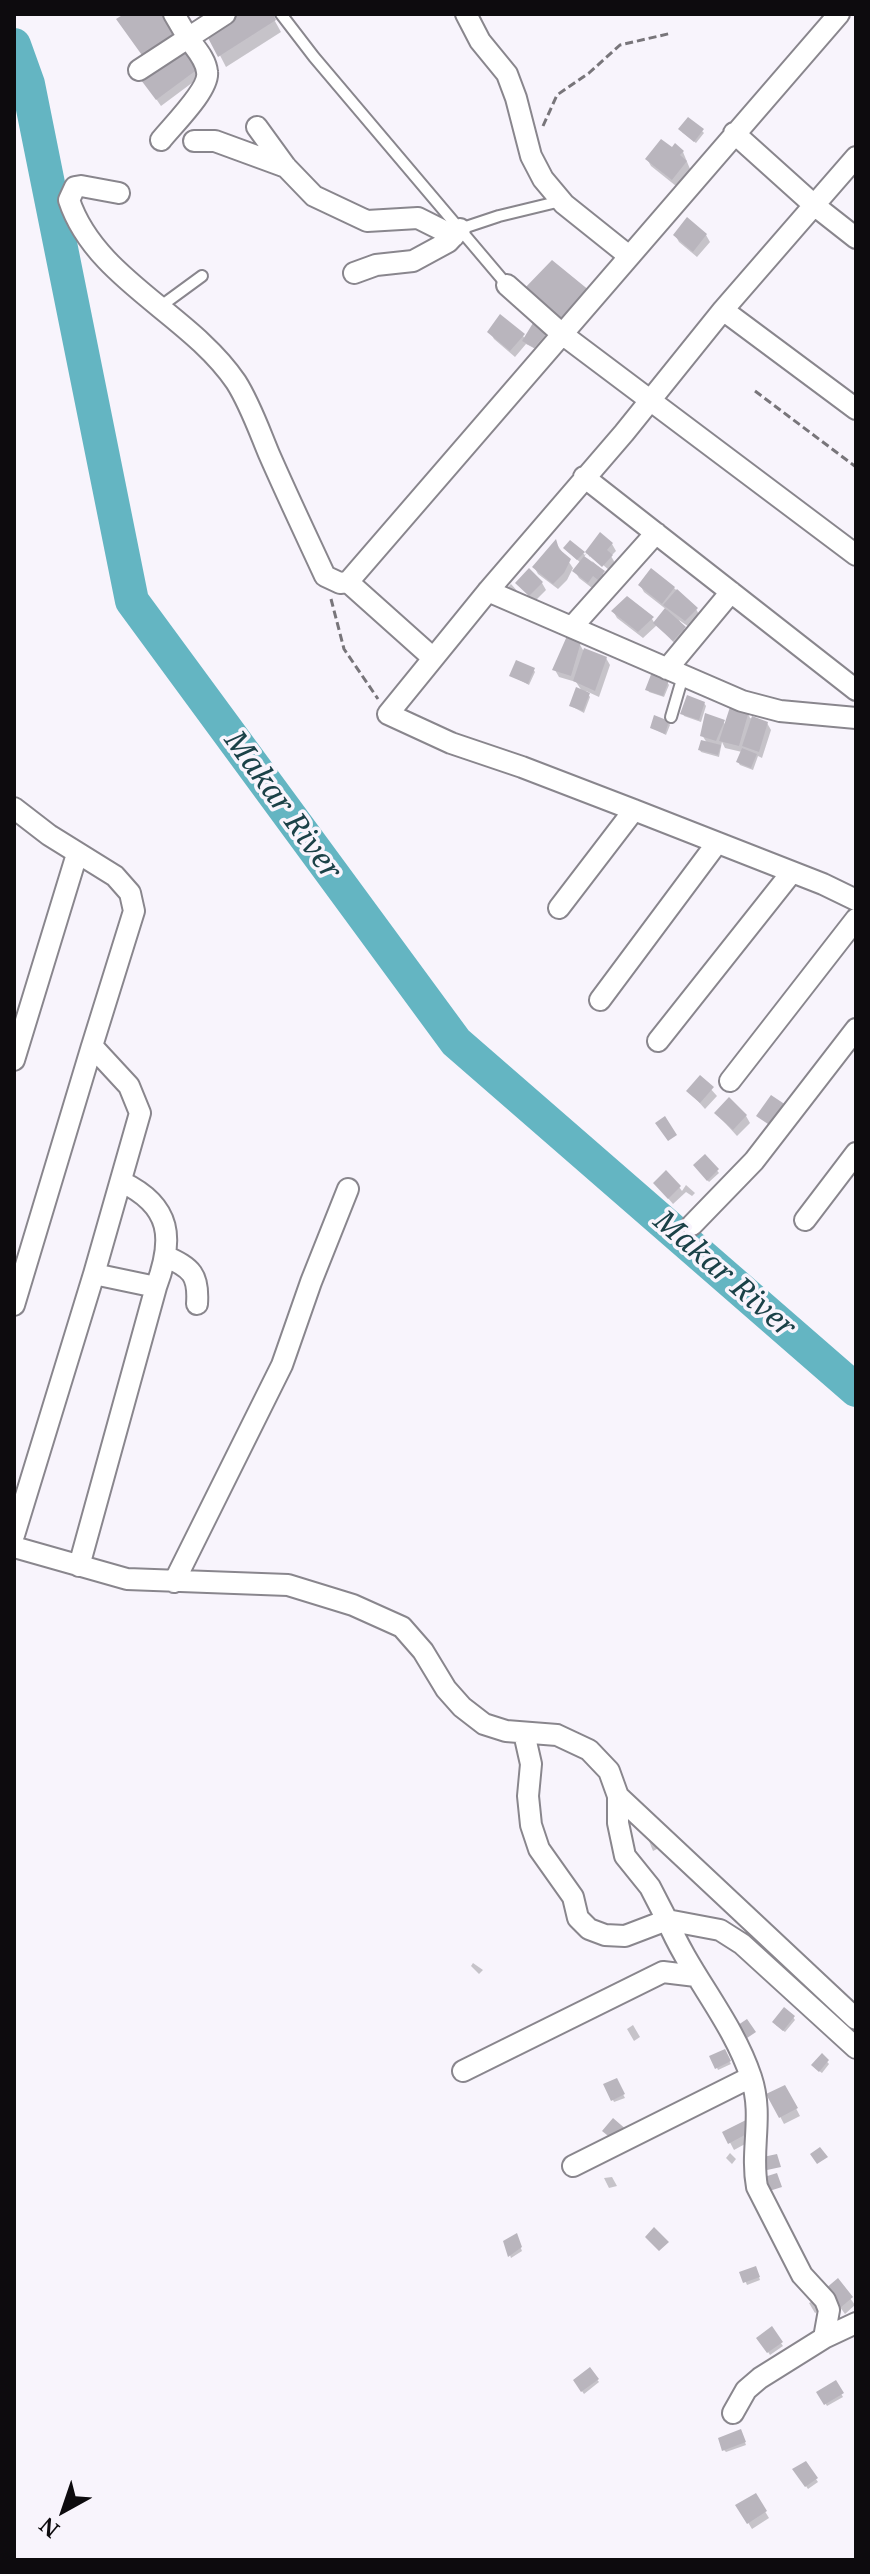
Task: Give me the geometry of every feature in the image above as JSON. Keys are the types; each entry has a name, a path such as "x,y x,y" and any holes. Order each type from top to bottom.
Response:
{"street":[{"path":"161,140 207,79 203,59 174,14"},
{"path":"139,70 225,14"},
{"path":"466,14 480,41 507,74 531,156 543,179 561,201 629,256"},
{"path":"119,193 81,186 75,187 69,200 87,236 104,257 214,354 237,384 325,576 340,583 348,582 839,14"},
{"path":"257,127 286,167 314,196 367,221 418,218 457,233 448,242 413,261 376,265 354,273"},
{"path":"734,133 856,238"},
{"path":"194,141 215,141 286,167"},
{"path":"856,157 723,310 388,714 451,743 634,810 856,900"},
{"path":"507,285 562,334 856,555"},
{"path":"723,310 856,409"},
{"path":"584,477 856,690"},
{"path":"572,627 656,533"},
{"path":"348,582 433,658"},
{"path":"488,591 742,701 780,711 856,718"},
{"path":"675,673 731,592"},
{"path":"14,809 77,854 115,876 130,893 134,911 14,1305"},
{"path":"559,908 634,810"},
{"path":"600,1000 717,843"},
{"path":"14,1060 77,854"},
{"path":"658,1041 792,872"},
{"path":"730,1081 856,919"},
{"path":"692,1225 754,1161 856,1029"},
{"path":"14,1535 94,1274 130,1186 128,1156 140,1113 129,1086 92,1046"},
{"path":"805,1220 856,1153"},
{"path":"79,1566 165,1256 168,1235 161,1216 148,1199 130,1186"},
{"path":"174,1582 282,1365 348,1189"},
{"path":"165,1256 181,1263 194,1275 198,1285 197,1304"},
{"path":"94,1274 156,1287"},
{"path":"14,1547 127,1579 288,1585 353,1605 402,1627 423,1651 446,1689 484,1724 524,1733 557,1735 589,1750 609,1771 618,1796 618,1823 625,1856 650,1887 683,1956 727,2025 751,2077 759,2125 754,2171 757,2187 802,2275 825,2300 829,2310 824,2338"},
{"path":"524,1733 531,1764 528,1796 531,1825 539,1849 573,1897 578,1918 589,1929 605,1935 625,1936 667,1920 720,1930 742,1944 856,2048"},
{"path":"618,1796 856,2019"},
{"path":"463,2071 663,1972 696,1976"},
{"path":"573,2166 751,2077"},
{"path":"733,2413 746,2390 760,2378 824,2338 856,2323"}],"lane":[{"path":"281,14 457,233 507,285"},
{"path":"457,233 499,216 561,201"},
{"path":"161,306 202,276"},
{"path":"671,717 675,673"}],"path":[{"path":"531,156 557,95 589,73 620,45 672,33"},
{"path":"755,391 856,467"},
{"path":"325,576 344,649 388,714"}],"building":[{"path":"124,14 173,14 184,31 144,58 116,19"},
{"path":"238,14 273,14 276,20 218,57 207,36"},
{"path":"187,46 202,66 156,100 141,80"},
{"path":"688,117 704,129 694,142 678,129"},
{"path":"661,139 672,147 675,143 684,151 680,155 687,161 672,180 645,159"},
{"path":"687,217 707,234 693,252 673,235"},
{"path":"552,260 590,291 560,325 521,292"},
{"path":"500,314 525,334 510,351 487,332"},
{"path":"533,323 547,333 534,348 522,341"},
{"path":"600,532 613,543 607,550 613,555 602,567 585,552"},
{"path":"556,539 559,549 571,559 564,573 553,584 532,567"},
{"path":"570,540 585,552 577,560 563,548"},
{"path":"584,556 605,571 598,580 593,576 588,583 572,571"},
{"path":"529,568 543,582 529,596 515,583"},
{"path":"651,568 675,587 662,604 638,585"},
{"path":"677,589 698,608 685,621 663,605"},
{"path":"627,596 654,617 638,632 611,611"},
{"path":"665,608 686,627 673,641 653,623"},
{"path":"567,636 581,642 571,676 552,670"},
{"path":"584,648 607,657 595,691 573,681"},
{"path":"516,660 535,668 528,684 509,676"},
{"path":"652,672 669,680 663,696 645,690"},
{"path":"576,687 590,693 583,711 569,706"},
{"path":"687,695 705,702 699,720 680,714"},
{"path":"730,707 749,711 739,746 719,741"},
{"path":"705,713 725,720 716,741 700,736"},
{"path":"654,715 669,721 665,734 650,728"},
{"path":"752,716 768,722 759,752 742,746"},
{"path":"701,740 721,745 718,755 698,750"},
{"path":"742,748 757,754 751,768 736,762"},
{"path":"700,1075 714,1087 700,1103 686,1091"},
{"path":"771,1095 786,1105 771,1126 756,1116"},
{"path":"729,1097 747,1115 733,1130 714,1113"},
{"path":"665,1116 677,1135 668,1141 655,1123"},
{"path":"705,1154 719,1169 707,1181 693,1165"},
{"path":"666,1170 681,1186 668,1199 653,1183"},
{"path":"784,2007 795,2016 783,2031 772,2022"},
{"path":"747,2019 756,2032 747,2038 738,2025"},
{"path":"725,2049 731,2061 715,2069 709,2056"},
{"path":"822,2053 829,2060 819,2072 811,2065"},
{"path":"617,2078 625,2094 611,2101 603,2084"},
{"path":"785,2085 798,2108 779,2118 766,2094"},
{"path":"613,2118 628,2131 617,2143 602,2131"},
{"path":"750,2118 756,2129 728,2144 722,2132"},
{"path":"820,2147 828,2157 817,2164 810,2154"},
{"path":"777,2154 781,2167 767,2170 763,2157"},
{"path":"777,2173 782,2187 766,2192 761,2178"},
{"path":"654,2227 669,2242 659,2251 645,2237"},
{"path":"517,2233 522,2247 508,2257 503,2241"},
{"path":"756,2266 760,2277 743,2283 739,2272"},
{"path":"838,2278 853,2297 840,2308 825,2289"},
{"path":"772,2326 783,2342 767,2353 756,2338"},
{"path":"590,2367 599,2379 581,2392 573,2380"},
{"path":"836,2380 844,2393 824,2405 816,2392"},
{"path":"741,2429 746,2442 722,2451 718,2438"},
{"path":"806,2461 818,2478 805,2487 792,2469"},
{"path":"756,2493 767,2511 747,2524 735,2505"}],"waterway":[{"name":"Makar River","path":"14,45 28,84 132,601 456,1042 856,1390"}]}
